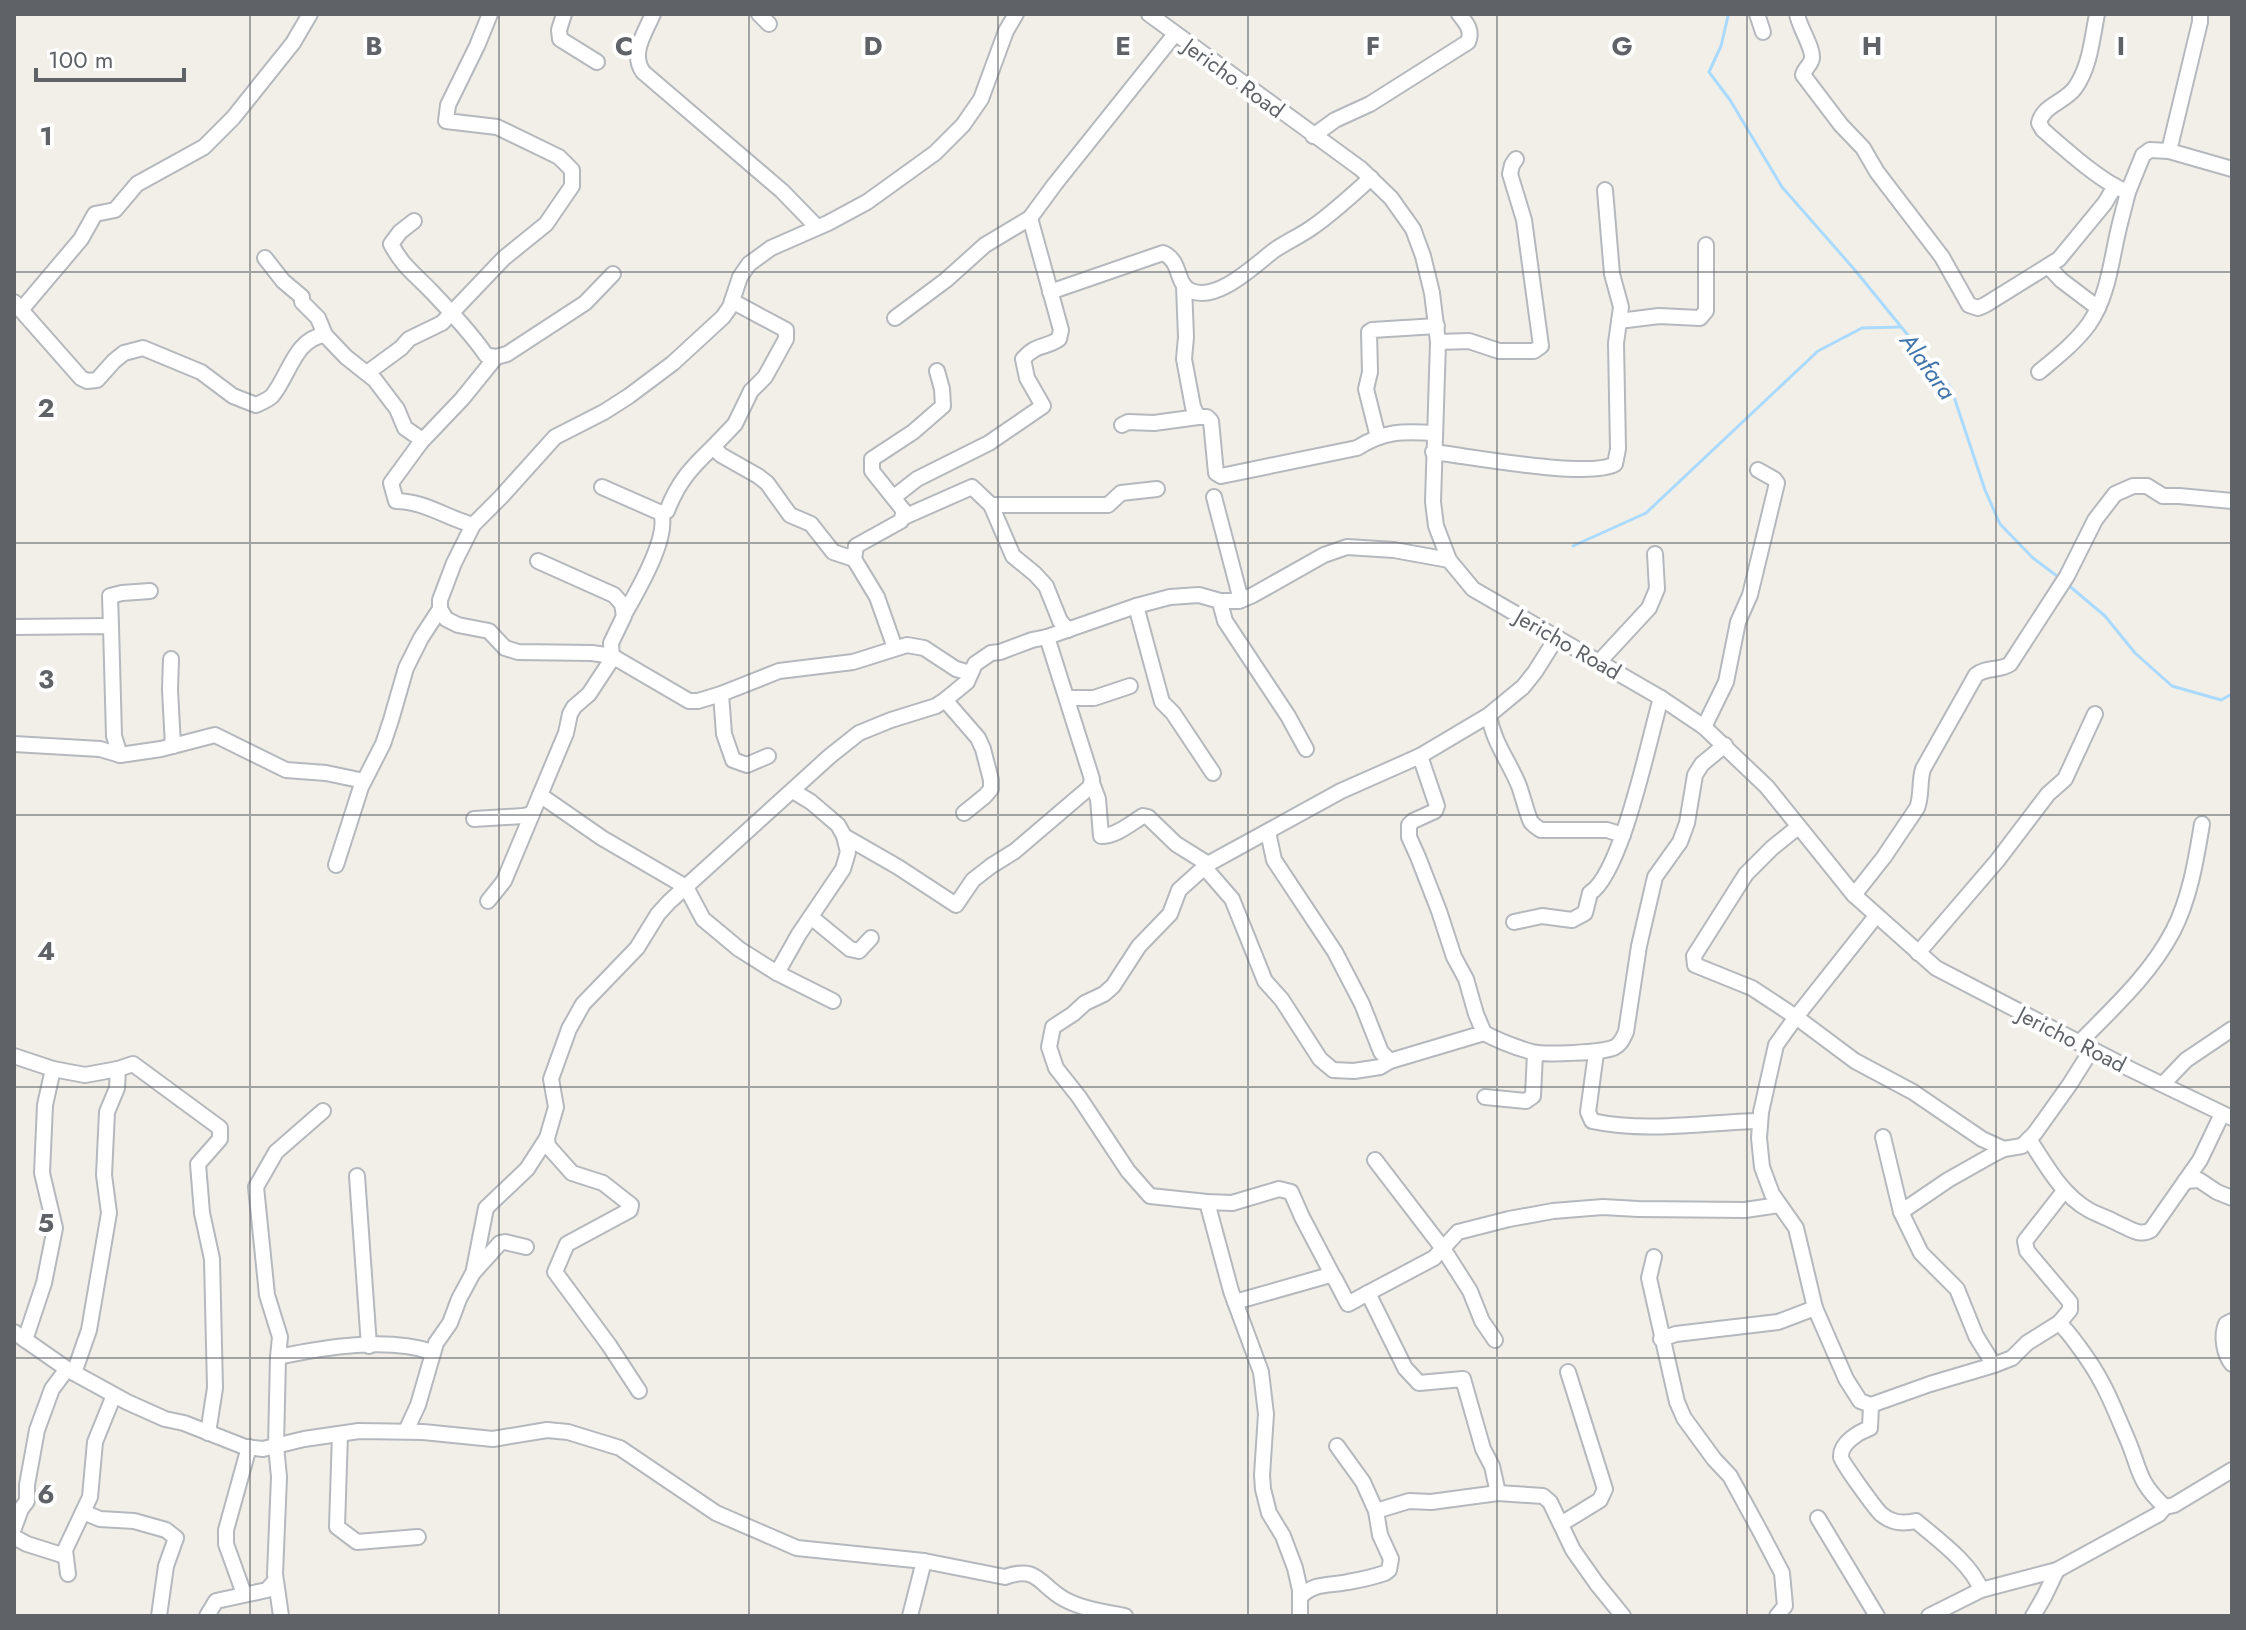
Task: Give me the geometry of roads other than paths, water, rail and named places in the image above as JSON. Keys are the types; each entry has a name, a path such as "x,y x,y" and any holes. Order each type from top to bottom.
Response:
{"street":[{"path":"310,14 293,43 233,118 204,147 137,184 115,210 95,214 81,239 18,306 87,381 97,380 124,353 143,348 201,372 233,396 256,405 270,399 298,352 312,338 325,335"},
{"path":"367,373 409,339 442,323 504,258 546,224 572,186 572,170 559,157 497,127 446,121 448,105 490,14"},
{"path":"564,14 559,30 560,39 597,62"},
{"path":"653,14 638,49 637,64 643,72 782,191 817,227"},
{"path":"970,673 956,669 924,648 907,645 853,662 779,671 721,694 689,701 612,656 518,652 505,648 489,631 458,625 446,619 440,609 440,600 473,525 555,437 604,412 673,363 723,317 749,264 771,248 867,202 935,153 963,125 981,99 1006,31 1016,14"},
{"name":"Jericho Road","path":"1149,14 1371,178 1391,198 1413,229 1423,256 1437,326 1433,452 1436,526 1449,560 1473,589 1661,698 1704,727 1767,787 1854,895 1945,973 2227,1116"},
{"path":"1313,136 1468,42 1470,30 1459,14"},
{"path":"1757,14 1763,32"},
{"path":"2097,14 2088,61 2081,78 2064,100 2040,116 2039,123 2074,157 2122,189"},
{"path":"2169,151 2200,14"},
{"path":"1799,15 1799,24 1811,54 1810,64 1803,75 1863,148 1877,172 1942,257 1969,305 1978,308 1985,305 2048,266 2068,249 2122,189 2143,155 2150,150 2169,151 2232,169"},
{"path":"895,318 946,280 985,245 1030,218 1175,34"},
{"path":"1438,342 1469,341 1499,351 1534,351 1541,346 1524,220 1510,174 1516,159"},
{"path":"1184,286 1197,293 1228,285 1272,252 1312,228 1371,178"},
{"path":"2039,372 2070,347 2098,308 2108,282 2122,189"},
{"path":"1433,452 1549,468 1604,469 1615,464 1618,449 1616,343 1621,307 1612,274 1605,190"},
{"path":"894,497 917,479 989,443 1043,406 1027,378 1023,359 1032,349 1054,342 1061,335 1061,330 1030,218"},
{"path":"414,221 391,244 401,263 474,337 486,355 496,357 507,354 585,303 613,274"},
{"path":"1619,321 1659,316 1700,318 1706,311 1706,245"},
{"path":"1050,292 1163,253 1173,260 1184,286 1184,359 1193,407 1198,417"},
{"path":"265,258 283,281 302,297 302,302 318,318 325,335 367,373 397,409 405,428 421,442"},
{"path":"2048,266 2098,308"},
{"path":"602,487 661,513 667,511 673,494 687,472 735,424 751,391 765,377 786,339 786,330 732,301"},
{"path":"1378,437 1366,389 1370,372 1369,332 1437,326"},
{"path":"473,525 417,503 396,501 391,483 421,442 496,357"},
{"path":"904,517 904,511 872,471 872,459 913,432 943,406 937,371"},
{"path":"1122,425 1128,422 1154,423 1207,417 1211,421 1216,473 1221,476 1357,448 1390,433 1434,433"},
{"path":"713,447 767,483 790,515 811,524 833,552 854,559"},
{"path":"1704,727 1726,682 1738,622 1750,595 1777,483 1758,470"},
{"path":"1854,895 1917,808 1923,769 1976,675 1980,671 2010,664 2067,576 2095,520 2115,494 2133,486 2147,486 2161,496 2232,501"},
{"path":"895,648 877,597 854,559 853,552 856,546 904,517 972,487 991,505 1013,556 1046,586 1060,621 1068,630"},
{"path":"991,505 1108,505 1121,493 1157,489"},
{"path":"1214,497 1241,600"},
{"path":"488,901 504,881 566,733 570,714 589,694 612,659 611,643 661,535 661,513"},
{"path":"473,1273 486,1208 527,1169 547,1138 556,1107 551,1079 569,1029 583,1004 637,948 658,914 713,860 859,733 936,706 967,682 975,664 991,653 1136,606 1190,595 1225,601 1241,600 1324,555 1347,547 1394,550 1449,560"},
{"path":"1598,663 1649,608 1657,589 1655,554"},
{"path":"538,561 614,595 622,604 624,616"},
{"path":"120,755 114,736 110,596 150,591"},
{"path":"1225,601 1221,606 1225,621 1288,716 1306,749"},
{"path":"1136,606 1162,702 1173,713 1213,773"},
{"path":"336,865 364,781 383,744 406,668 440,609"},
{"path":"14,627 111,626"},
{"path":"1047,637 1098,799 1101,836 1117,832 1143,816 1148,817 1176,844 1207,866 1232,899 1265,981 1282,1000 1320,1059 1333,1070 1380,1067 1390,1061 1484,1033"},
{"path":"1557,637 1523,687 1489,715 1420,756 1341,791 1231,850 1179,890 1170,914 1139,946 1113,986 1053,1027 1049,1047 1056,1068 1128,1171 1150,1196 1232,1203 1279,1189 1291,1192 1348,1304 1434,1258 1458,1232 1509,1219 1603,1207 1745,1210 1779,1205"},
{"path":"171,659 173,746"},
{"path":"1067,698 1094,698 1130,686"},
{"path":"721,694 724,734 733,760 747,765 768,756"},
{"path":"1514,922 1542,916 1572,920 1585,913 1590,893 1604,879 1623,835 1661,698"},
{"path":"945,700 978,738 991,780 991,789 964,813"},
{"path":"1918,953 1997,861 2048,794 2065,779 2095,714"},
{"path":"1489,715 1497,744 1515,775 1529,820 1535,826 1541,830 1607,830 1623,835"},
{"path":"14,744 100,749 120,755 215,735 286,770 326,773 364,781"},
{"path":"1420,756 1437,806 1435,811 1409,825 1409,837 1454,957 1466,979 1484,1033 1535,1053 1596,1053 1614,1048 1624,1037 1639,946 1655,877 1680,842 1687,823 1695,775 1702,764 1725,745"},
{"path":"844,836 956,905 973,880 1015,851 1092,783"},
{"path":"777,973 843,869 848,852 838,825 793,791"},
{"path":"540,795 602,838 686,887 703,919 739,949 777,973 833,1001"},
{"path":"474,819 532,814"},
{"path":"1901,1212 1948,1180 2004,1149 2020,1147 2029,1139 2070,1084 2086,1046 2140,979 2175,928 2194,870 2202,824"},
{"path":"1798,827 1746,874 1693,959 1695,965 1752,988 1855,1061 1913,1092 1982,1139 2004,1149"},
{"path":"1268,832 1274,860 1335,952 1362,1004 1381,1052 1390,1061"},
{"path":"1876,916 1776,1045 1759,1138 1762,1167 1772,1194 1796,1228 1815,1308 1846,1379 1860,1401 1871,1405 2012,1358 2027,1343 2059,1323 2070,1310 2070,1302 2027,1251 2025,1241 2064,1191"},
{"path":"811,917 850,949 859,951 871,938"},
{"path":"2163,1084 2186,1060 2232,1029"},
{"path":"1485,1097 1531,1099 1535,1053"},
{"path":"1596,1053 1588,1112 1592,1121 1615,1125 1679,1127 1760,1121"},
{"path":"14,1056 53,1069 85,1075 133,1064 220,1128 220,1139 198,1164 202,1213 212,1259 215,1388 208,1433"},
{"path":"53,1069 45,1105 42,1173 55,1228 44,1283 19,1336 70,1371 114,1395 165,1419 263,1449 359,1431 406,1431 493,1439 547,1430 568,1432 620,1448 716,1513 797,1548 924,1561 1005,1577 1027,1572 1063,1599 1125,1616"},
{"path":"14,1528 27,1501 37,1430 52,1389 70,1371 89,1330 109,1213 104,1175 107,1112 117,1088 118,1069"},
{"path":"281,1616 275,1581 280,1337 267,1295 256,1187 276,1152 323,1111"},
{"path":"2029,1139 2064,1191 2089,1210 2136,1232 2145,1233 2151,1230 2194,1175 2227,1116"},
{"path":"1883,1137 1901,1212 1921,1253 1957,1289 1976,1336 1994,1365"},
{"path":"547,1138 548,1146 572,1173 603,1183 631,1205 630,1210 567,1244 555,1272 639,1391"},
{"path":"1375,1160 1444,1250 1470,1291 1482,1321 1495,1340"},
{"path":"2194,1175 2217,1192 2232,1198"},
{"path":"357,1176 369,1346"},
{"path":"1207,1202 1235,1302 1261,1372 1266,1414 1263,1489 1269,1513 1283,1536 1295,1568 1300,1616"},
{"path":"406,1431 418,1405 432,1352 450,1323 473,1273 500,1243 526,1247"},
{"path":"1654,1257 1649,1278 1677,1402 1684,1418 1730,1476 1782,1573 1785,1606 1777,1616"},
{"path":"1235,1302 1333,1276"},
{"path":"1368,1293 1405,1368 1419,1383 1463,1379 1498,1493"},
{"path":"1661,1339 1676,1334 1778,1322 1815,1308"},
{"path":"2232,1321 2226,1324 2222,1332 2227,1358 2232,1364"},
{"path":"2059,1323 2096,1370 2127,1438 2142,1482 2165,1507"},
{"path":"278,1357 310,1350 369,1346 413,1346 432,1352"},
{"path":"1561,1524 1600,1500 1605,1489 1568,1372"},
{"path":"68,1574 65,1550 90,1497 95,1442 114,1395"},
{"path":"1871,1405 1870,1428 1851,1438 1844,1447 1841,1457 1846,1469 1881,1514 1892,1521 1906,1524 1916,1521 1967,1567 1977,1578 1981,1590"},
{"path":"340,1434 337,1527 357,1542 418,1537"},
{"path":"1300,1597 1316,1586 1345,1583 1389,1570 1391,1559 1380,1535 1376,1511 1358,1474 1337,1446"},
{"path":"244,1594 226,1544 226,1530 249,1447"},
{"path":"1929,1616 1981,1590 2057,1570 2232,1470"},
{"path":"1376,1511 1409,1501 1431,1502 1498,1493 1543,1496 1550,1502 1573,1550 1623,1616"},
{"path":"83,1512 100,1519 134,1521 166,1530 176,1538 166,1566 159,1616"},
{"path":"1818,1518 1877,1616"},
{"path":"14,1537 65,1556"},
{"path":"910,1616 924,1561"},
{"path":"2033,1616 2057,1570"},
{"path":"207,1616 216,1601 267,1590 275,1581"}],"waterway":[{"name":"Alafara","path":"1726,14 1721,46 1709,72 1730,100 1782,187 1951,388 1985,490 2000,524 2033,558 2061,579"},
{"path":"1573,546 1646,513 1818,351 1862,328 1900,327"},
{"name":"Alafara","path":"2067,584 2105,616 2135,653 2172,686 2221,700 2232,694"}]}
